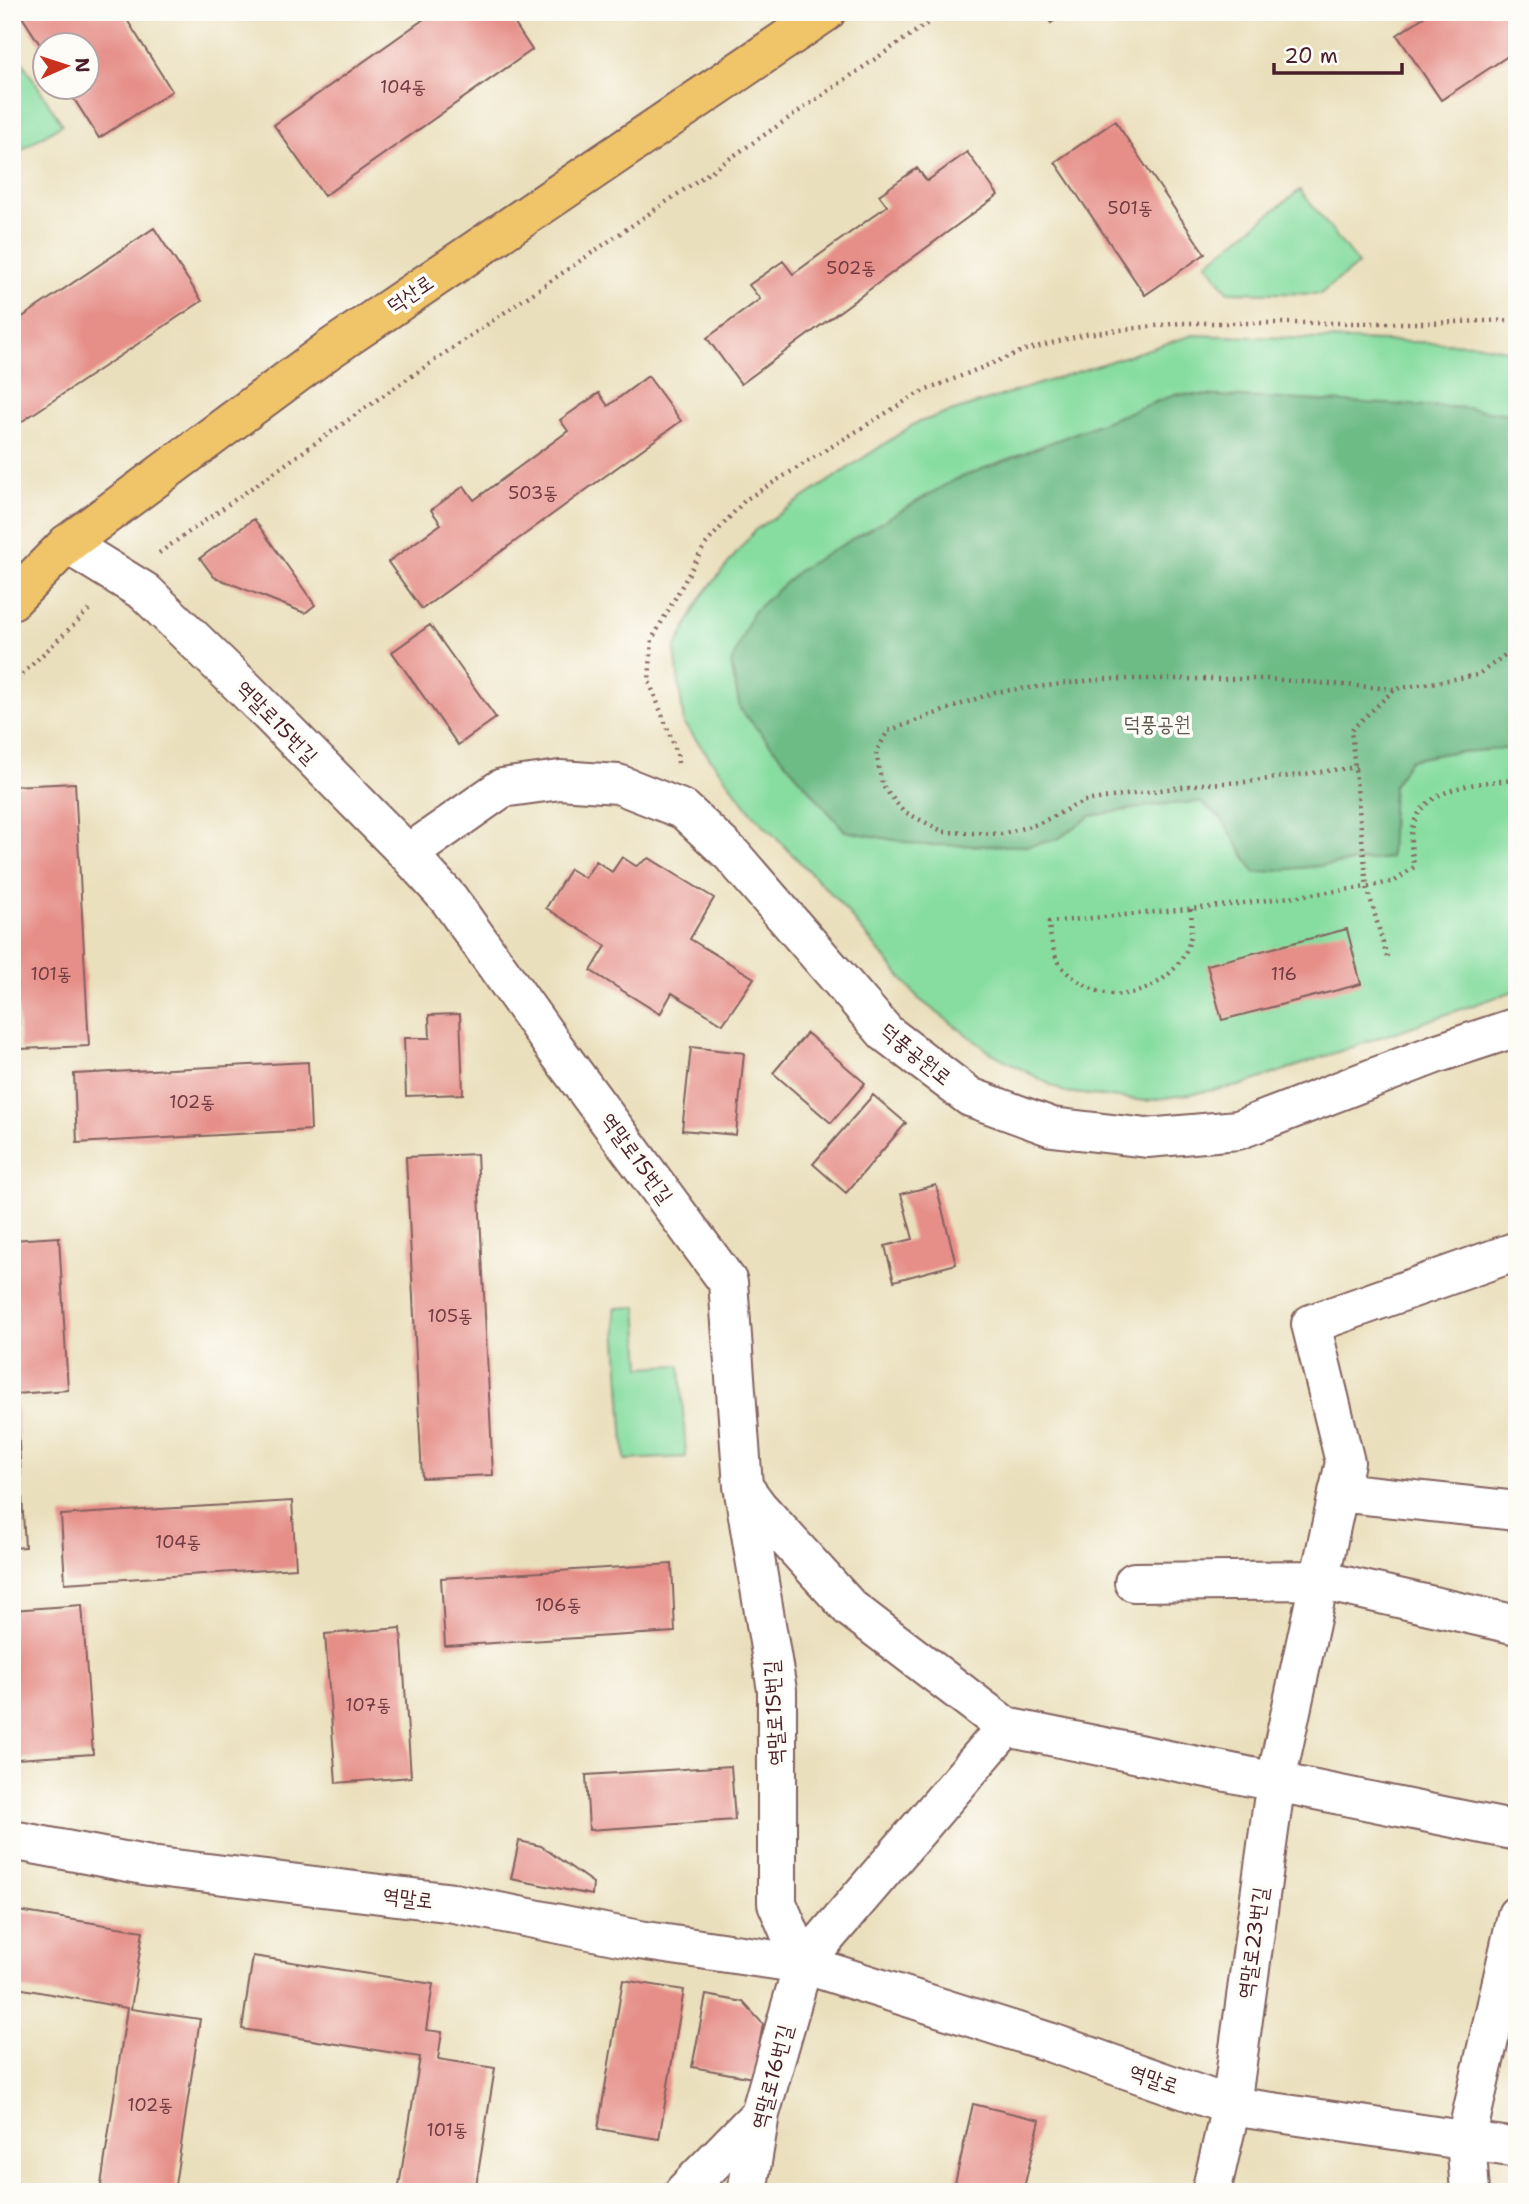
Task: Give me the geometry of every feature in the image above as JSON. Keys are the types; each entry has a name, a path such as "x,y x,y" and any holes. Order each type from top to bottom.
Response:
{"main road":[{"name":"덕산로","path":"12,600 67,544 327,351 826,12"}],"street":[{"name":"역말로15번길","path":"67,544 145,592 246,690 450,899 552,1044 728,1282 743,1486 777,1690 777,1903 803,1964"},
{"name":"덕풍공원로","path":"408,854 502,788 560,780 618,784 684,810 732,855 886,1033 970,1097 1052,1127 1147,1138 1238,1130 1438,1053 1517,1027"},
{"name":"역말로23번길","path":"1211,2192 1231,2106 1276,1780 1345,1462 1311,1324 1517,1251"},
{"path":"743,1486 758,1507 850,1608 1006,1727 1517,1831"},
{"path":"1338,1492 1517,1511"},
{"path":"1134,1582 1320,1580 1517,1625"},
{"path":"803,1964 1006,1727"},
{"name":"역말로","path":"12,1840 150,1866 454,1903 639,1940 803,1964 1049,2042 1231,2106 1517,2148"},
{"path":"1470,2192 1466,2140 1517,1915"},
{"name":"역말로16번길","path":"747,2192 760,2114 803,1964"},
{"path":"684,2192 760,2114"}],"path":[{"path":"12,684 123,578 381,397 944,12"},
{"path":"657,799 679,768 677,753 649,681 652,639 705,545 745,500 917,394 1025,351 1086,334 1180,323 1428,323 1517,320"},
{"path":"1357,767 1246,782 1203,784 1084,802 1038,824 1001,834 944,832 903,811 882,785 876,752 888,731 995,692 1103,679 1268,679 1395,689 1478,675 1517,646"},
{"path":"1387,957 1367,887 1357,767 1351,730 1395,689"},
{"path":"1191,909 1192,927 1187,950 1175,969 1158,984 1137,993 1114,995 1092,990 1072,978 1058,961 1051,940 1049,922 1191,909 1367,887 1395,881 1415,867 1411,830 1423,805 1448,790 1517,780"}],"green space":[{"path":"12,46 32,77 32,102 48,102 62,124 12,156"},
{"path":"1300,190 1358,264 1320,294 1228,292 1207,263"},
{"name":"덕풍공원","path":"1193,335 1475,344 1517,352 1517,990 1239,1086 1146,1101 1064,1092 990,1052 919,999 838,901 753,814 684,724 675,649 702,596 755,530 916,423"},
{"path":"1176,394 1468,408 1517,415 1517,748 1446,753 1410,760 1393,786 1390,858 1255,873 1222,819 1200,802 1156,805 1091,816 1058,839 1028,846 921,845 845,831 740,709 731,664 752,613 799,570 954,480"},
{"path":"637,1307 641,1367 680,1365 686,1457 625,1460 615,1308"}],"building":[{"path":"19,12 122,12 172,91 99,138 76,102 102,102 102,32 32,32"},
{"path":"434,12 507,12 532,50 324,196 274,125"},
{"path":"1043,12 1067,12 1051,23"},
{"path":"1431,12 1517,12 1517,50 1441,100 1397,35"},
{"path":"1115,121 1205,254 1145,295 1055,162"},
{"path":"967,152 998,195 741,384 707,338 760,299 749,285 783,261 793,274 887,206 879,195 917,168 927,181"},
{"path":"154,228 202,301 12,428 12,324"},
{"path":"648,376 681,421 422,609 388,562 441,524 431,510 464,486 474,500 568,431 560,420 599,393 608,406"},
{"path":"254,519 315,605 305,613 214,577 200,558"},
{"path":"430,625 496,718 458,745 392,652"},
{"path":"75,783 89,1046 20,1049 12,902 12,786"},
{"path":"622,857 636,866 649,858 714,898 690,939 754,978 723,1024 672,993 660,1014 591,971 606,946 546,908 570,869 585,878 596,861 612,872"},
{"path":"1347,929 1361,984 1222,1020 1207,965"},
{"path":"460,1014 463,1094 406,1096 404,1038 430,1038 429,1015"},
{"path":"807,1033 865,1083 831,1123 773,1073"},
{"path":"691,1047 744,1053 736,1135 682,1130"},
{"path":"308,1062 311,1130 77,1143 74,1074"},
{"path":"873,1095 906,1123 846,1193 813,1164"},
{"path":"477,1154 493,1475 422,1478 406,1157"},
{"path":"936,1185 956,1264 894,1281 885,1246 913,1239 901,1194"},
{"path":"59,1237 68,1390 16,1394 25,1547 12,1548 12,1240"},
{"path":"292,1501 296,1568 65,1583 61,1515"},
{"path":"672,1564 675,1632 445,1646 441,1578"},
{"path":"82,1605 93,1754 17,1759 12,1694 12,1610"},
{"path":"401,1628 411,1777 336,1783 325,1634"},
{"path":"731,1766 735,1820 589,1830 586,1775"},
{"path":"519,1841 541,1846 593,1883 592,1895 511,1879"},
{"path":"12,1910 143,1931 131,2009 200,2019 174,2192 100,2192 127,2008 12,1987"},
{"path":"253,1956 433,1984 426,2030 442,2032 438,2059 495,2068 475,2192 398,2192 420,2057 242,2029"},
{"path":"623,1980 684,1990 659,2139 598,2129"},
{"path":"706,1995 743,2002 763,2024 753,2078 692,2067"},
{"path":"973,2104 1040,2120 1023,2192 953,2192"}]}
